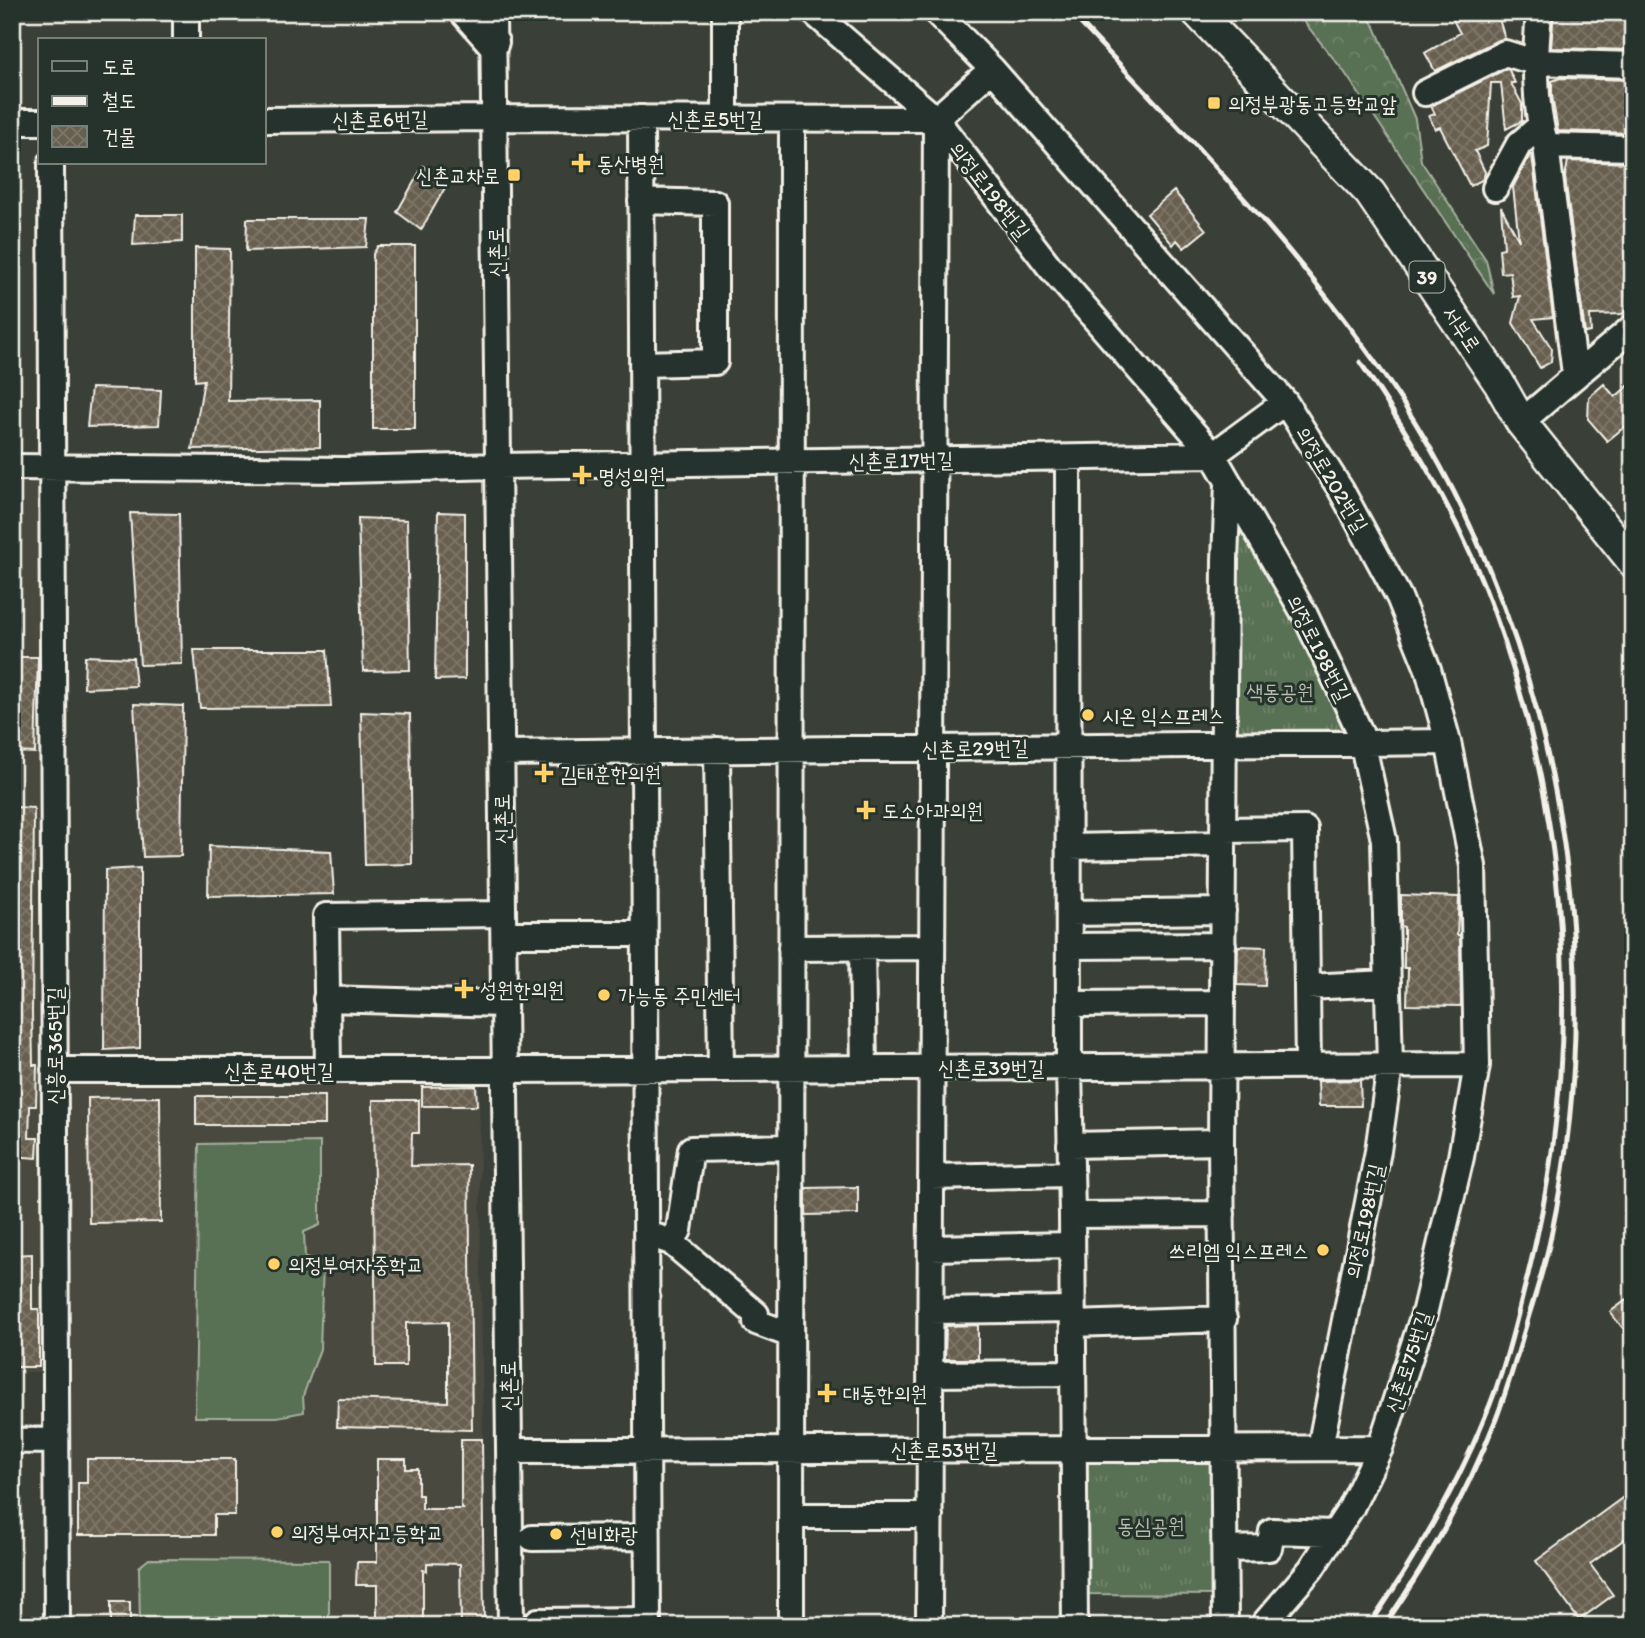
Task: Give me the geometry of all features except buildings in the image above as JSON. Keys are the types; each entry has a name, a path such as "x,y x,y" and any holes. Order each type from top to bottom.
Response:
{"main road":[{"name":"서부로","path":"1197,12 1370,193 1499,383 1521,422 1633,562"}],"street":[{"path":"186,12 186,38"},
{"path":"462,12 494,48 509,12"},
{"name":"신촌로","path":"493,12 511,1626"},
{"path":"725,12 725,118"},
{"name":"의정로198번길","path":"813,12 936,119 1049,266 1213,456 1305,615 1349,706 1363,743 1384,841 1390,1065 1378,1151 1320,1448"},
{"name":"의정로202번길","path":"936,12 992,69 1285,402 1341,490 1399,597 1428,669 1448,742 1473,866 1477,1065"},
{"path":"1539,12 1534,62 1575,374"},
{"path":"1425,93 1506,53 1534,62 1633,65"},
{"path":"929,1626 936,119 992,69"},
{"name":"신촌로5번길","path":"495,118 936,119"},
{"name":"신촌로6번길","path":"266,120 495,118"},
{"path":"538,1620 648,1623 641,118"},
{"path":"791,1626 792,119"},
{"path":"12,122 38,122"},
{"path":"1495,188 1519,144 1543,136 1633,148"},
{"name":"신흥로365번길","path":"51,164 57,1626"},
{"path":"641,201 715,203 715,362 643,364"},
{"path":"1521,422 1633,327"},
{"path":"1213,456 1285,402"},
{"name":"신촌로17번길","path":"12,467 344,470 1213,456"},
{"path":"1068,458 1069,1067 1075,1626"},
{"path":"1225,1626 1221,1142 1228,482"},
{"name":"신촌로29번길","path":"502,753 1448,742"},
{"path":"716,750 720,1069"},
{"path":"1069,847 1305,829 1308,1066"},
{"path":"1069,913 1223,911"},
{"path":"328,1070 326,916 645,934"},
{"path":"1069,946 1223,945"},
{"path":"792,948 932,947"},
{"path":"862,948 864,1068"},
{"path":"1307,987 1388,983"},
{"path":"326,999 505,1004"},
{"path":"1069,1004 1222,1003"},
{"name":"신촌로39번길","path":"505,1070 1477,1065"},
{"name":"신촌로75번길","path":"1262,1626 1311,1569 1351,1508 1380,1448 1424,1314 1461,1157 1477,1065"},
{"name":"신촌로40번길","path":"54,1070 505,1070"},
{"path":"1070,1145 1221,1142"},
{"path":"671,1242 679,1230 691,1149 791,1147"},
{"path":"931,1177 1070,1174"},
{"path":"1072,1214 1222,1214"},
{"path":"646,1232 671,1242 756,1314 755,1322 791,1335"},
{"path":"931,1248 1071,1245"},
{"path":"930,1311 1224,1319"},
{"path":"930,1374 1073,1373"},
{"path":"12,1441 56,1440"},
{"name":"신촌로53번길","path":"509,1451 1380,1448"},
{"path":"791,1516 930,1516"},
{"path":"1225,1549 1269,1548 1272,1531 1334,1533"},
{"path":"532,1538 647,1536"}],"shaded area":[{"path":"12,481 40,481 38,1023 44,1372 12,1372"},
{"name":"의정부여자중학교","path":"479,1082 485,1626 69,1626 65,1092 75,1083"}],"green space":[{"path":"1296,12 1364,12 1375,27 1415,119 1421,161 1486,260 1494,294 1343,70"},
{"name":"색동공원","path":"1232,505 1279,584 1353,731 1230,740"},
{"path":"320,1142 320,1225 304,1232 305,1258 323,1263 320,1349 303,1396 304,1412 277,1417 195,1417 199,1144"},
{"name":"동심공원","path":"1218,1454 1217,1595 1085,1594 1083,1456"},
{"path":"149,1559 329,1560 329,1626 140,1626 139,1567"}],"railway":[{"path":"1070,12 1208,159 1297,260 1378,366 1415,422 1459,503 1496,587 1517,644 1555,789 1567,863 1575,1012 1572,1087 1564,1162 1551,1236 1510,1380 1485,1446 1446,1526 1384,1626"},
{"path":"1360,362 1399,421 1452,514 1494,612 1521,695 1541,779 1554,863 1562,949 1562,1034 1556,1120 1543,1205 1502,1372 1472,1446 1446,1500 1369,1626"}],"place":[{"name":"의정부광동고등학교앞","path":"1214,103"},
{"name":"동산병원","path":"581,163"},
{"name":"신촌교차로","path":"514,175"},
{"name":"명성의원","path":"582,475"},
{"name":"시온 익스프레스","path":"1088,715"},
{"name":"김태훈한의원","path":"544,773"},
{"name":"도소아과의원","path":"866,810"},
{"name":"성원한의원","path":"464,989"},
{"name":"가능동 주민센터","path":"604,995"},
{"name":"쓰리엠 익스프레스","path":"1323,1250"},
{"name":"의정부여자중학교","path":"274,1264"},
{"name":"대동한의원","path":"827,1393"},
{"name":"의정부여자고등학교","path":"277,1532"},
{"name":"선비화랑","path":"556,1534"}]}
